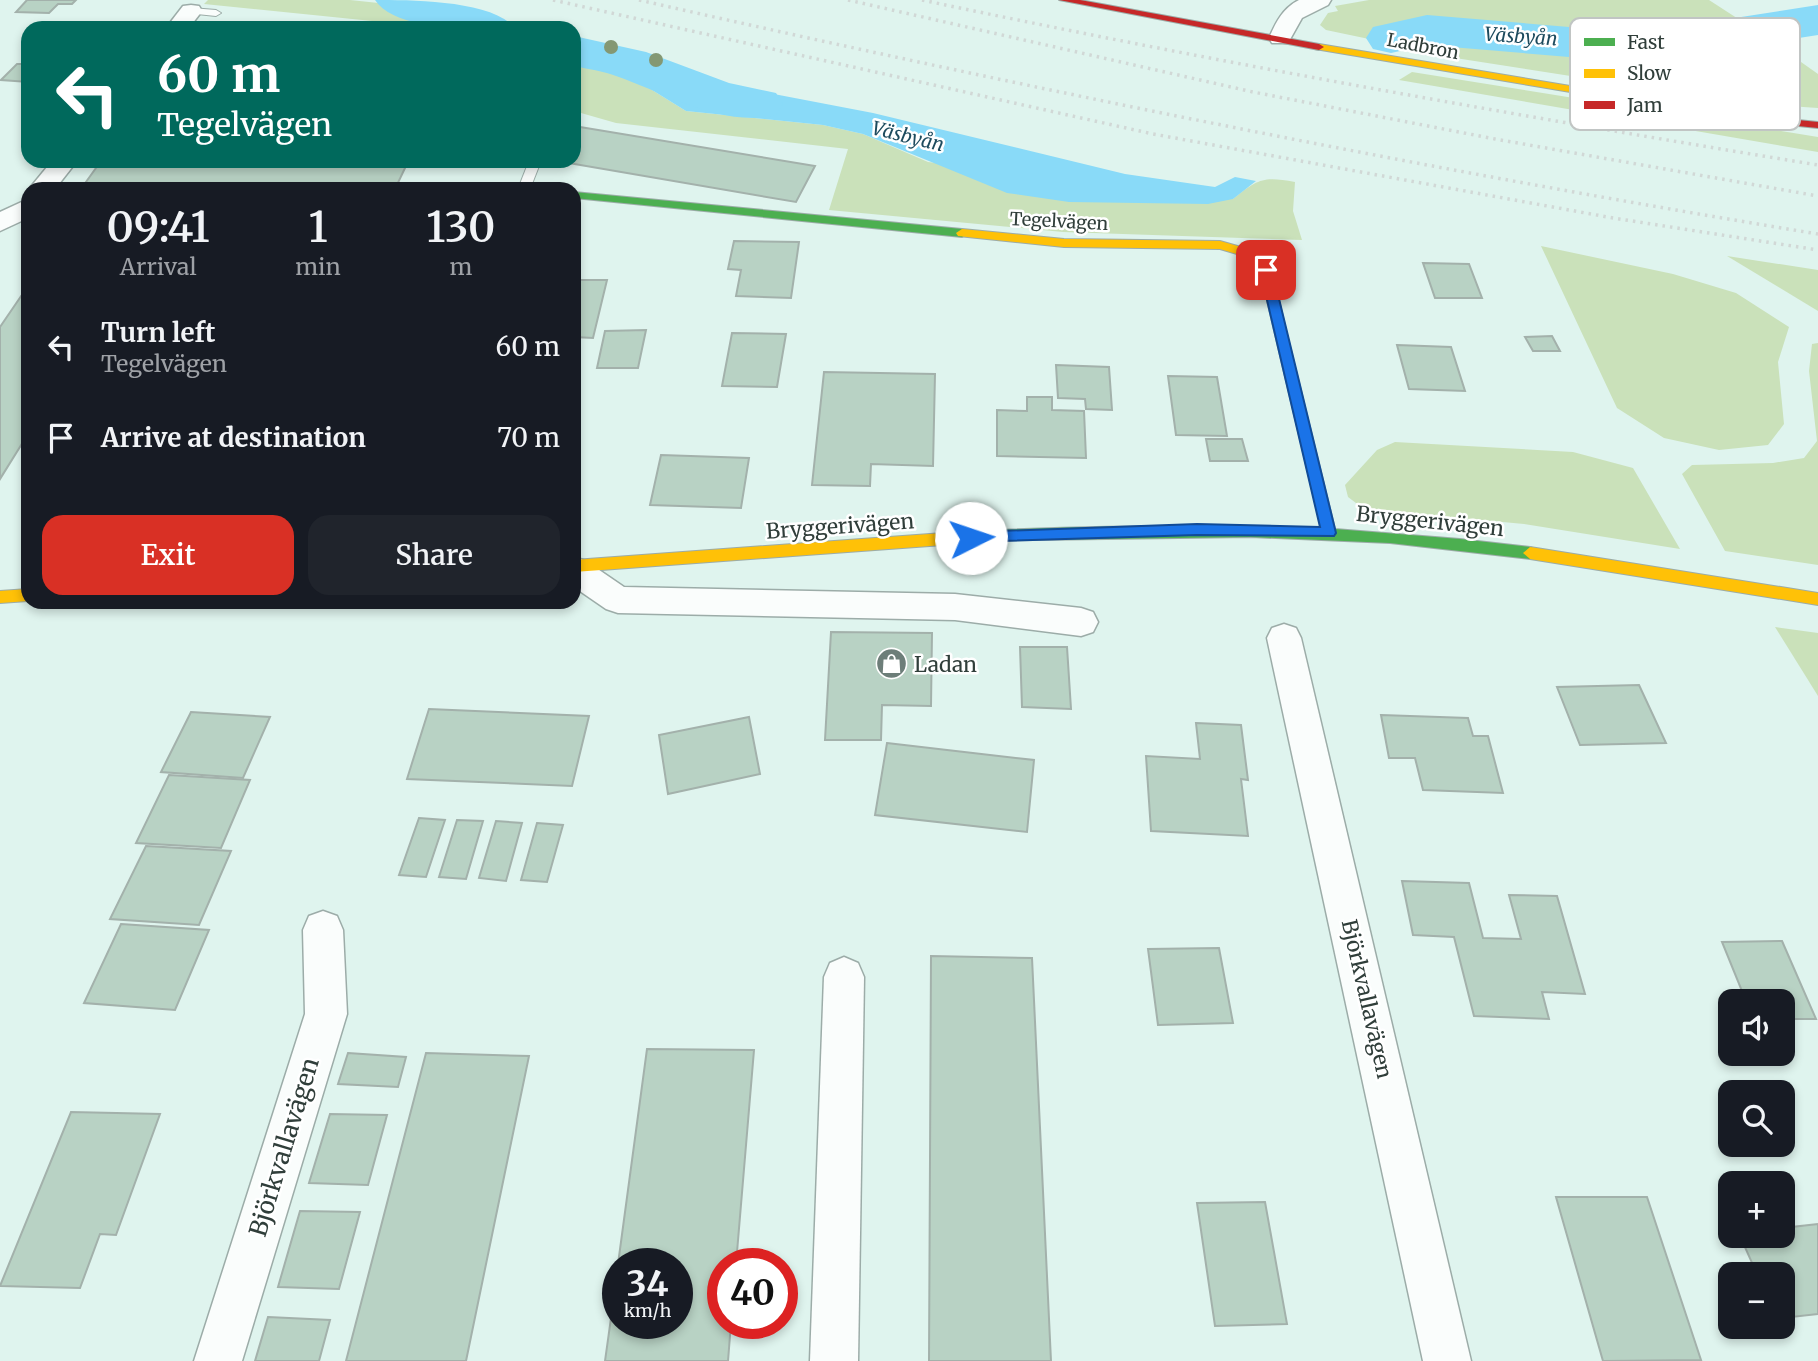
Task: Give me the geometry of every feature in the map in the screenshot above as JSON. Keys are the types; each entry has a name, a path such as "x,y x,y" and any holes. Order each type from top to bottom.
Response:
{"street":[{"name":"Ladbron","path":"1064,0 1570,90"},
{"path":"1280,38 1290,15 1320,0"},
{"name":"Ladbron","path":"1800,123 1818,125"},
{"path":"48,182 59,168"},
{"name":"Tegelvägen","path":"581,196 1064,243 1220,245 1251,254 1266,270 1329,533"},
{"path":"0,223 21,213"},
{"name":"Bryggerivägen","path":"581,567 1024,534 1197,529 1329,533 1503,548 1818,599"},
{"path":"581,573 618,600 955,607 1081,622"},
{"path":"0,597 21,596"},
{"name":"Björkvallavägen","path":"1284,638 1447,1361"},
{"name":"Björkvallavägen","path":"218,1361 326,1014 323,930"},
{"path":"834,1361 844,976"}],"lane":[{"path":"190,13 216,13"}],"green space":[{"path":"208,0 350,0 388,4 442,21 372,21 204,4"},
{"path":"1369,0 1709,0 1737,18 1570,18 1570,35 1422,23 1388,28 1369,39 1326,30 1320,25 1328,13 1338,11 1335,6"},
{"path":"1414,38 1570,49 1570,76 1423,53 1408,46"},
{"path":"581,60 622,69 686,111 823,125 863,134 928,162 1233,199 1255,183 1268,179 1295,182 1293,211 1302,240 1063,232 829,210 848,149 616,123 581,113"},
{"path":"1800,61 1818,74 1818,108 1800,107"},
{"path":"1412,72 1570,97 1570,109 1399,80"},
{"path":"1690,130 1774,130 1818,137 1818,152"},
{"path":"1541,246 1673,274 1736,293 1789,327 1778,362 1784,424 1768,445 1719,450 1664,438 1617,408"},
{"path":"1727,256 1818,270 1818,311"},
{"path":"1818,343 1818,565 1725,551 1682,474 1692,465 1773,463 1804,458 1817,441 1809,371 1812,344"},
{"path":"1395,442 1573,452 1633,468 1680,549 1524,524 1364,509 1348,497 1345,485 1377,450"},
{"path":"1775,627 1818,633 1818,696"}],"water":[{"name":"Väsbyån","path":"666,67 748,89 873,113 1125,174 1215,187 1235,177 1256,181 1233,199 1208,204 1069,202 1007,193 863,134 823,125 686,111 640,80"}],"building":[{"path":"27,0 76,0 72,4 58,4 49,13 16,12"},
{"path":"17,64 21,64 21,81 1,80"},
{"path":"581,127 815,166 796,202 581,165"},
{"path":"96,168 405,168 398,182 86,182"},
{"path":"734,241 799,242 791,298 736,296 741,270 728,269"},
{"path":"1423,263 1469,264 1482,298 1435,298"},
{"path":"581,280 607,280 593,338 581,337"},
{"path":"21,296 21,445 0,479 0,327"},
{"path":"646,330 638,368 597,368 605,331"},
{"path":"732,333 786,334 777,387 722,386"},
{"path":"1552,336 1560,351 1533,351 1525,337"},
{"path":"1397,345 1451,347 1465,391 1409,389"},
{"path":"1056,365 1109,367 1112,410 1086,409 1085,399 1058,398"},
{"path":"824,372 935,374 933,466 871,464 870,486 812,485"},
{"path":"1168,376 1217,377 1227,436 1176,435"},
{"path":"1027,397 1052,397 1052,410 1084,411 1086,458 997,456 997,410 1027,411"},
{"path":"1206,439 1242,439 1248,461 1210,461"},
{"path":"661,455 749,458 741,508 650,505"},
{"path":"831,632 932,633 931,706 882,705 881,740 825,740"},
{"path":"1020,647 1067,647 1071,709 1022,707"},
{"path":"1639,685 1666,743 1580,745 1557,687"},
{"path":"429,709 589,716 572,786 407,779"},
{"path":"191,712 270,717 243,778 161,772"},
{"path":"1381,715 1468,718 1473,736 1488,736 1503,793 1423,790 1415,758 1389,758"},
{"path":"749,717 760,774 668,794 659,735"},
{"path":"1196,723 1241,725 1248,780 1241,779 1248,836 1151,831 1146,756 1200,759"},
{"path":"887,743 1034,760 1027,832 875,815"},
{"path":"169,775 250,780 221,848 136,843"},
{"path":"419,818 445,820 426,877 399,875"},
{"path":"457,820 483,821 466,879 439,877"},
{"path":"496,821 522,823 506,881 479,878"},
{"path":"537,823 563,825 547,882 521,880"},
{"path":"146,846 231,851 199,925 110,919"},
{"path":"1402,881 1469,883 1483,938 1521,939 1509,895 1557,896 1585,994 1542,992 1549,1019 1474,1016 1454,937 1413,935"},
{"path":"121,924 209,930 175,1010 84,1003"},
{"path":"1782,941 1816,1019 1795,1019 1795,989 1741,989 1722,942"},
{"path":"1219,948 1233,1023 1158,1025 1148,949"},
{"path":"931,956 1032,958 1051,1361 929,1361"},
{"path":"647,1049 754,1050 737,1248 707,1248 707,1339 730,1339 728,1361 605,1361 608,1339 693,1339 693,1248 620,1248"},
{"path":"348,1053 406,1057 398,1087 338,1084"},
{"path":"426,1053 529,1056 466,1361 346,1361"},
{"path":"71,1112 160,1114 116,1235 100,1234 80,1288 0,1286"},
{"path":"330,1114 387,1115 368,1185 309,1183"},
{"path":"1556,1197 1647,1197 1701,1360 1603,1361"},
{"path":"1265,1202 1287,1324 1215,1326 1197,1203"},
{"path":"300,1211 360,1212 339,1289 278,1287"},
{"path":"1818,1224 1818,1314 1795,1317 1795,1262 1752,1262 1745,1248 1795,1248 1795,1227"},
{"path":"268,1317 330,1320 319,1361 255,1361"}],"waterway":[{"name":"Väsbyån","path":"399,0 467,21"},
{"name":"Väsbyån","path":"1800,23 1818,20"},
{"name":"Väsbyån","path":"1391,38 1427,30 1570,42"},
{"name":"Väsbyån","path":"581,53 628,63 716,96 757,104"}],"railway":[{"path":"553,0 1153,134 1613,218 1818,250"},
{"path":"639,0 932,65 1227,126 1522,183 1818,234"},
{"path":"848,0 1253,92 1495,139 1818,196"},
{"path":"922,0 1369,88 1570,123"},
{"path":"1611,130 1818,165"}],"traffic: fast":[{"path":"581,196 962,233"},
{"path":"1280,330 1329,532"},
{"path":"971,537 1111,531 1321,533 1460,544 1530,553"}],"traffic: slow":[{"path":"1319,47 1570,89"},
{"path":"962,233 1064,243 1220,245 1251,254 1266,270 1280,330"},
{"path":"581,565 971,537"},
{"path":"1530,553 1818,599"},
{"path":"0,597 21,596"}],"traffic: jam":[{"path":"1064,0 1319,47"},
{"path":"1800,123 1818,125"}],"place":[{"name":"Ladan","path":"891,664"}],"route":[{"path":"971,538 1197,529 1329,533 1266,270"}]}
